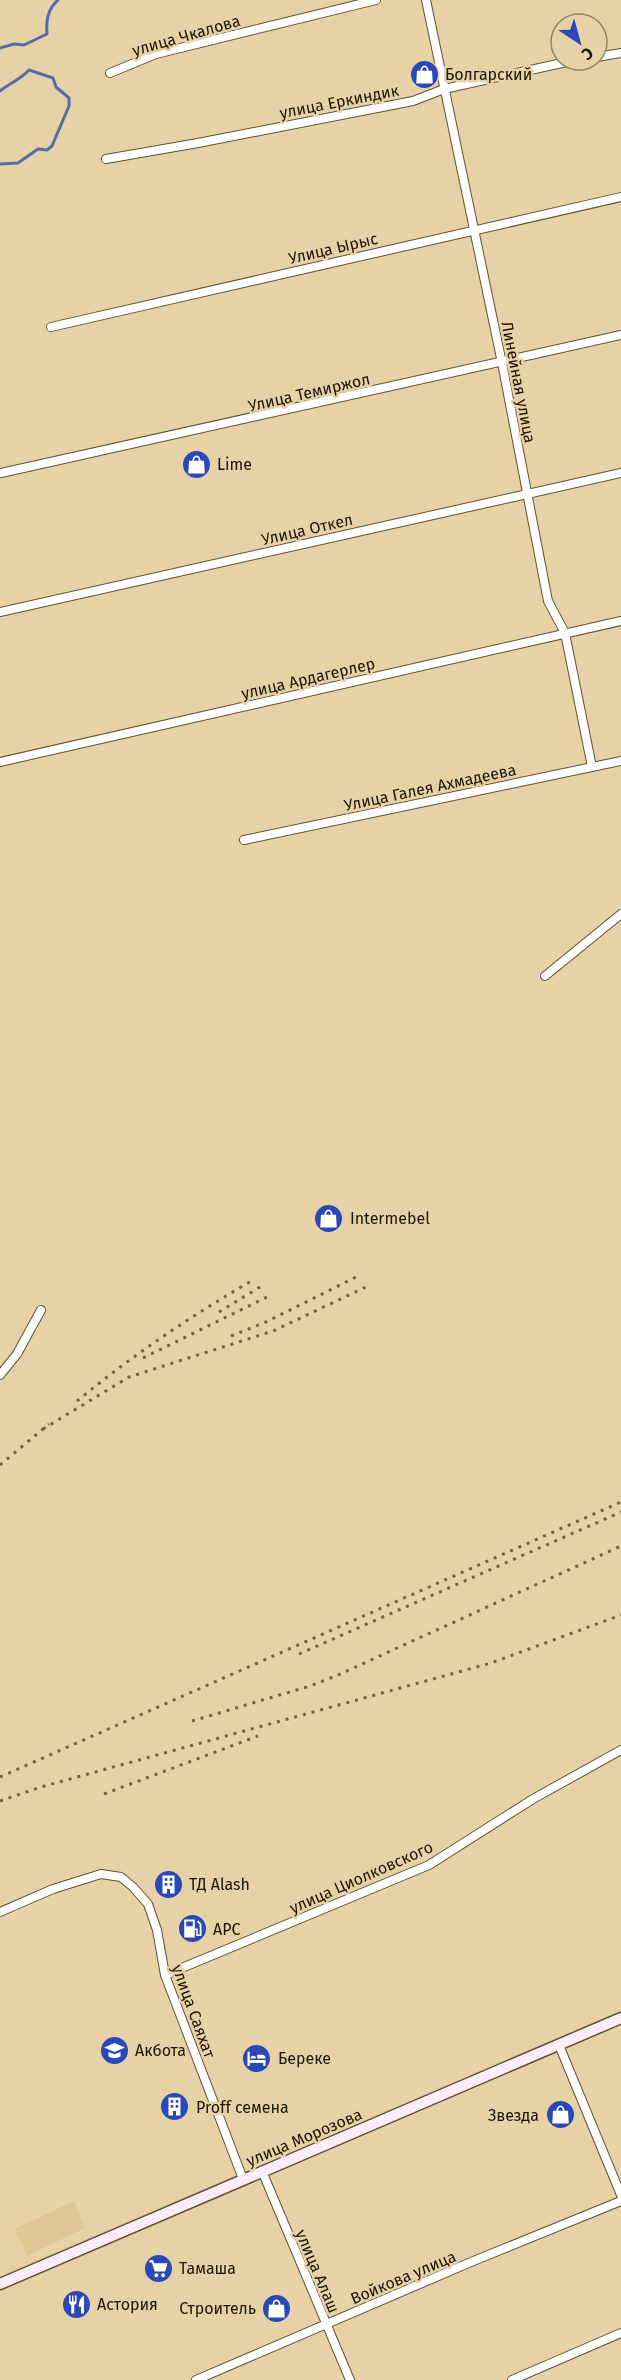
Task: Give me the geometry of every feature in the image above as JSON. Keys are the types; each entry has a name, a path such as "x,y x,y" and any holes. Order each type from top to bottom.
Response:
{"main road":[{"name":"улица Морозова","path":"0,2284 621,2018"}],"street":[{"name":"улица Чкалова","path":"110,73 156,54 376,0"},
{"name":"Линейная улица","path":"426,0 502,363 548,601 565,633 592,767"},
{"name":"улица Еркиндик","path":"106,159 413,100 444,89 549,66"},
{"name":"Улица Ырыс","path":"51,327 621,197"},
{"name":"Улица Темиржол","path":"1,473 621,335"},
{"name":"Улица Откел","path":"0,612 621,473"},
{"name":"улица Ардагерлер","path":"0,762 621,621"},
{"name":"Улица Галея Ахмадеева","path":"244,840 621,761"},
{"path":"545,976 621,914"},
{"path":"0,1375 17,1354 41,1310"},
{"name":"улица Циолковского","path":"165,1975 429,1864 533,1799 621,1750"},
{"name":"улица Саяхат","path":"0,1912 53,1889 101,1874 121,1877 148,1904 157,1930 165,1975 243,2180"},
{"path":"559,2045 621,2195"},
{"name":"улица Алаш","path":"262,2171 350,2380"},
{"name":"Войкова улица","path":"196,2380 621,2200"},
{"path":"518,2379 621,2333"}],"shaded area":[{"path":"74,2201 85,2228 27,2256 15,2229"}],"waterway":[{"path":"0,48 14,44 24,45 47,34 48,16 58,0"},
{"path":"0,91 29,70 53,78 56,87 69,98 69,106 52,146 47,150 38,149 18,163 0,164"}],"railway":[{"path":"231,1336 266,1322 358,1276"},
{"path":"77,1401 163,1336 255,1279"},
{"path":"219,1312 260,1287"},
{"path":"43,1429 129,1377 273,1331 366,1287"},
{"path":"143,1358 267,1297"},
{"path":"0,1465 49,1424"},
{"path":"0,1777 621,1502"},
{"path":"299,1654 621,1512"},
{"path":"192,1721 310,1686 338,1675 621,1546"},
{"path":"0,1801 41,1787 491,1663 621,1615"},
{"path":"104,1794 258,1736"}],"place":[{"name":"Болгарский","path":"424,74"},
{"name":"Lime","path":"196,464"},
{"name":"Intermebel","path":"329,1218"},
{"name":"ТД Alash","path":"168,1884"},
{"name":"АРС","path":"192,1929"},
{"name":"Акбота","path":"114,2050"},
{"name":"Береке","path":"257,2058"},
{"name":"Proff семена","path":"175,2107"},
{"name":"Звезда","path":"560,2115"},
{"name":"Тамаша","path":"158,2268"},
{"name":"Астория","path":"76,2304"},
{"name":"Строитель","path":"277,2308"}]}
